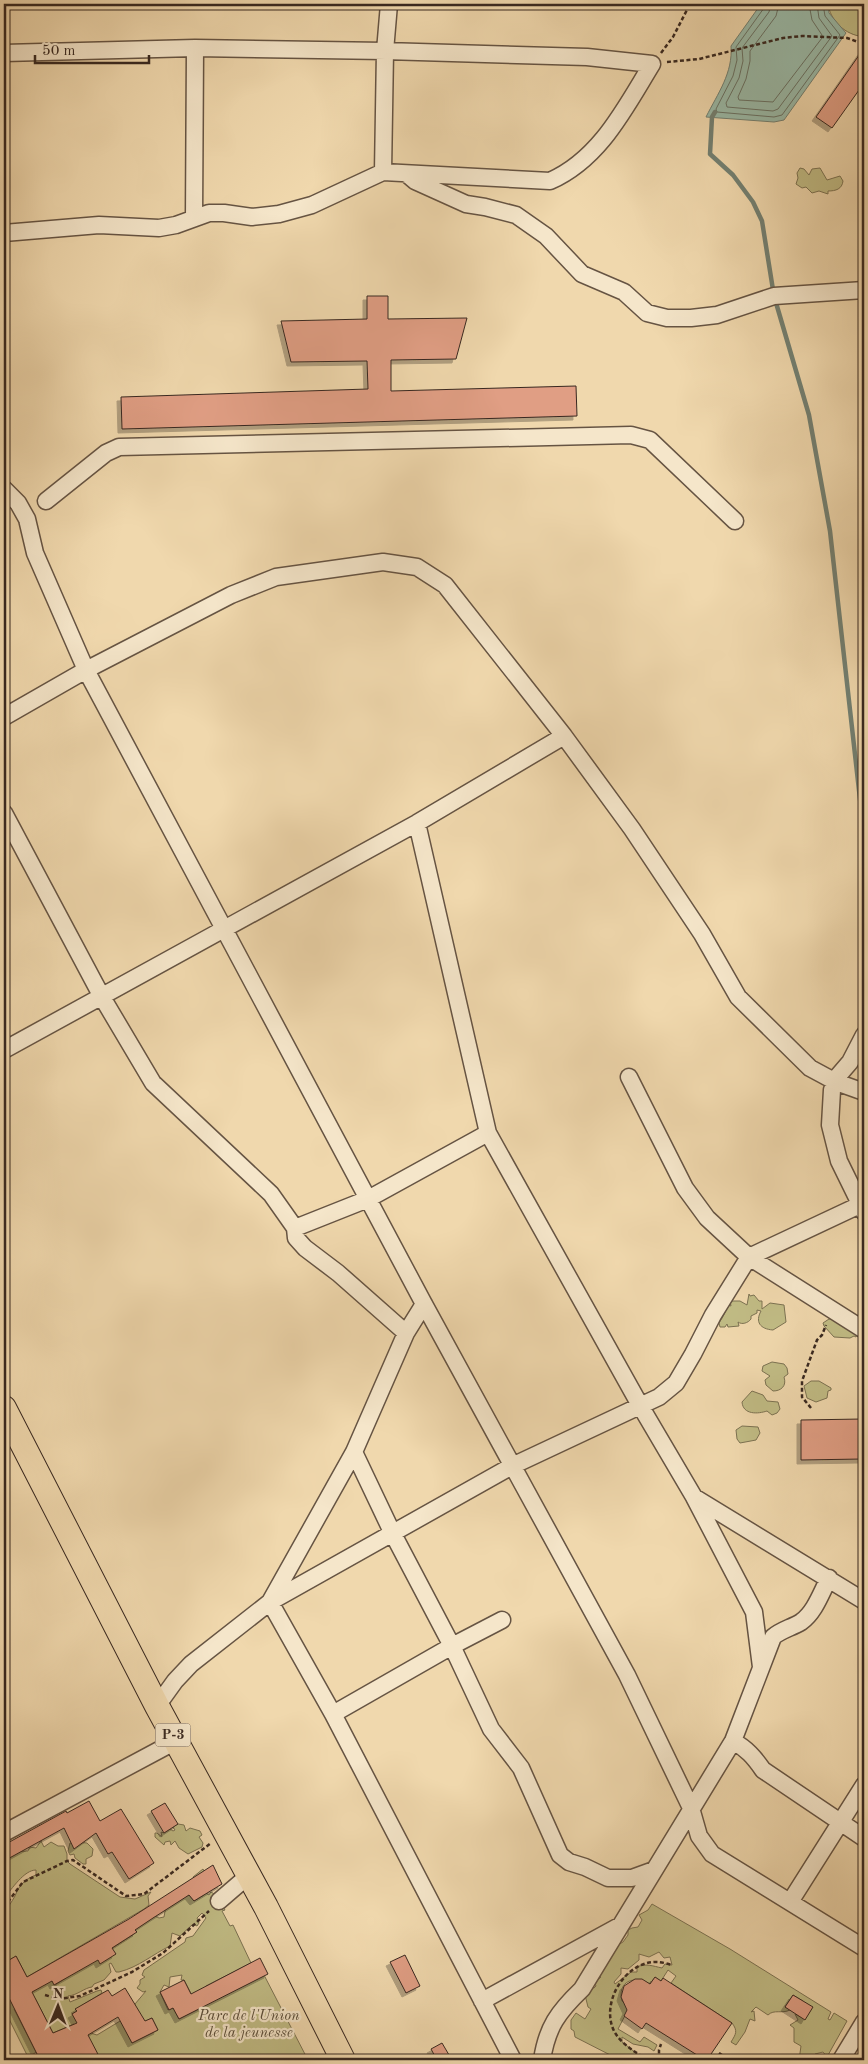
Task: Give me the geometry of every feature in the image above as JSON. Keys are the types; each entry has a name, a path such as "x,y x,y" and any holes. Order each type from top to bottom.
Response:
{"highway":[{"name":"P-3","path":"4,1408 157,1706 343,2060"}],"street":[{"path":"383,172 385,51 389,4"},
{"path":"194,218 195,48"},
{"path":"4,53 195,48 385,51 587,57 652,64 611,131 577,166 566,174 550,181 383,172 312,205 279,214 252,217 209,213 176,225 159,228 99,225 4,233"},
{"path":"406,173 415,181 466,204 516,215 546,236 582,274 624,292 647,313 667,318 691,318 718,315 774,296 864,290"},
{"path":"30,532 37,515 46,501 106,453 119,447 631,435 650,440 735,521"},
{"path":"4,489 18,503 27,519 36,553 86,670 424,1304 627,1675 691,1808 699,1836 712,1854 864,1948"},
{"path":"18,503 34,504 46,501"},
{"path":"4,717 86,670 231,595 276,577 383,562 417,567 445,585 564,736 632,829 702,934 738,997 810,1068 836,1082 864,1092"},
{"path":"4,1050 102,997 222,928 417,823 564,736"},
{"path":"4,813 102,997 153,1083 271,1194 295,1228 296,1238 305,1248 338,1273 406,1333"},
{"path":"417,823 488,1133 694,1498 754,1612 761,1667"},
{"path":"157,1706 191,1664 270,1602 512,1466 659,1397 676,1383 713,1314 749,1257 863,1206 839,1161 830,1125 832,1090 864,1035"},
{"path":"630,1077 684,1188 707,1218 749,1257 864,1330"},
{"path":"295,1228 368,1199 488,1133"},
{"path":"270,1602 354,1452 406,1333 424,1304"},
{"path":"354,1452 392,1532 452,1646 491,1729 521,1768 560,1856 569,1862 585,1866 608,1878 632,1878 654,1870"},
{"path":"694,1498 829,1578 864,1601"},
{"path":"542,2060 544,2044 554,2020 582,1989 733,1741 772,1637 810,1614 829,1578"},
{"path":"270,1602 333,1714 513,2060"},
{"path":"333,1714 452,1646 502,1620"},
{"path":"4,1833 176,1741"},
{"path":"733,1741 754,1756 763,1770 864,1838"},
{"path":"790,1902 864,1785"},
{"path":"219,1901 248,1876"},
{"path":"482,2001 621,1925"},
{"path":"841,2060 864,2022"}],"path":[{"path":"652,64 673,37 690,4"},
{"path":"652,64 699,59 783,38 802,36 847,38 864,44"},
{"path":"811,1408 802,1397 802,1381 817,1340 822,1335 833,1310"},
{"path":"4,1905 23,1882 67,1861 73,1860 118,1892 126,1896 138,1896 144,1894 224,1833"},
{"path":"45,1995 58,1999 80,1996 132,1972 163,1953 219,1901"},
{"path":"648,2060 622,2042 611,2026 612,2000 619,1982 637,1967 657,1962 672,1965"},
{"path":"659,2060 661,2044"},
{"path":"719,2054 729,2060"}],"green space":[{"path":"828,4 864,4 865,17 862,33 859,36 843,29 831,15"},
{"path":"800,168 804,169 809,175 812,169 820,168 827,180 840,176 843,181 842,184 834,191 828,191 828,194 819,191 812,193 806,187 802,188 796,184 797,173"},
{"path":"749,1294 762,1301 762,1309 770,1303 784,1305 786,1322 773,1330 765,1328 759,1322 761,1311 757,1310 757,1313 751,1316 751,1319 747,1322 738,1322 739,1326 728,1327 727,1324 725,1327 720,1327 719,1323 728,1305 731,1306 730,1301 740,1301 747,1305"},
{"path":"829,1319 837,1319 857,1334 856,1337 834,1337 823,1323"},
{"path":"772,1362 784,1364 788,1374 784,1377 785,1383 783,1387 776,1391 773,1391 766,1385 765,1380 770,1376 762,1371 763,1366"},
{"path":"811,1381 819,1381 831,1388 828,1391 827,1398 816,1402 807,1398 804,1386"},
{"path":"752,1391 763,1395 767,1401 778,1402 780,1409 777,1413 772,1415 767,1411 755,1413 745,1409 742,1402"},
{"path":"742,1426 758,1427 760,1433 756,1440 740,1443 737,1439 736,1430"},
{"path":"178,1824 184,1825 186,1831 190,1828 200,1831 202,1835 199,1837 203,1843 202,1847 188,1854 179,1848 175,1841 171,1845 170,1841 165,1842 164,1845 155,1837 155,1833 162,1837 161,1832 164,1833 170,1829 175,1830 173,1827"},
{"path":"41,1841 44,1847 51,1842 58,1846 64,1846 67,1861 70,1864 120,1897 135,1899 151,1892 148,1896 149,1905 144,1909 27,1977 16,1956 8,1961 4,1920 6,1911 18,1889 29,1878 36,1875 36,1870 23,1876 4,1898 4,1861 9,1852 28,1851 30,1847 36,1848"},
{"path":"70,1843 87,1843 93,1849 92,1856 86,1859 86,1864 75,1858 74,1854 70,1855 68,1851"},
{"name":"Parc de l'Union de la jeunesse","path":"203,1869 210,1882 206,1893 209,1895 211,1892 216,1895 225,1910 222,1911 230,1926 233,1925 251,1963 206,1986 264,1975 308,2060 99,2060 94,2047 68,2060 54,2060 51,2055 36,2060 39,2058 36,2052 31,2056 27,2055 4,2009 4,1988 12,2003 34,1991 50,1979 55,1985 134,1934 132,1929 155,1916 159,1918 164,1917 166,1906 189,1895 194,1901 204,1895 193,1877","holes":["202,1913 206,1918 193,1936 186,1938 185,1942 144,1970 142,1975 145,1977 140,1980 137,1988 143,1992 146,1991 135,2004 135,2012 97,2035 79,2024 72,2014 77,2011 76,2009 102,1993 101,1990 70,2002 68,1996 92,1987 94,1984 104,1980 111,1972 109,1964 111,1963 116,1972 126,1970 170,1946 172,1933 180,1936 193,1924 197,1926 199,1923 197,1918","182,1975 181,1980 184,1980 199,2009 179,2019 173,2008 168,2010 160,1992 164,1985 169,1987 170,1977","35,1998 53,2033 74,2024 79,2033 36,2052 14,2009","152,2018 158,2030 132,2043 126,2031"]},
{"path":"652,1904 730,1949 831,2012 828,2019 830,2020 834,2013 847,2021 827,2057 823,2052 815,2054 816,2058 823,2060 799,2060 801,2046 794,2042 794,2028 790,2025 798,2020 795,2014 801,2017 803,2001 793,1995 785,2007 790,2010 787,2011 773,2012 768,2015 756,2007 751,2012 754,2011 755,2021 750,2019 745,2032 736,2045 731,2042 736,2032 732,2023 671,1983 676,1976 668,1970 661,1981 655,1977 650,1984 644,1981 633,1980 624,1984 622,1989 622,2001 629,2008 618,2029 640,2042 644,2037 657,2045 654,2051 648,2047 633,2044 622,2037 622,2042 645,2060 620,2060 575,2037 574,2031 571,2029 571,2020 576,2013 585,2019 591,2009 588,2007 585,1995 590,1987 594,1988 596,1986 595,1983 601,1977 596,1974 616,1946 623,1942 628,1935 628,1930 638,1927 642,1920 639,1915 648,1910","holes":["659,1952 664,1958 670,1957 672,1965 665,1964 662,1968 643,1965 637,1967 637,1972 631,1972 615,1984 614,1982 621,1974 621,1968 628,1969 639,1960 639,1954 649,1957"]}],"water":[{"path":"761,4 828,4 829,13 846,33 784,120 774,122 706,117 727,74 730,65 731,46"}],"building":[{"path":"864,48 864,83 832,128 816,117"},
{"path":"367,296 388,296 388,319 467,318 456,359 391,360 391,391 576,386 577,416 122,429 121,397 368,389 367,361 291,362 281,321 367,319"},
{"path":"862,1419 862,1459 801,1460 801,1420"},
{"path":"89,1801 100,1821 121,1809 154,1863 129,1879 112,1852 108,1854 96,1833 74,1849 64,1828 4,1861 4,1845 66,1811 67,1813"},
{"path":"165,1803 178,1824 164,1833 151,1811"},
{"path":"213,1865 222,1884 194,1901 189,1895 153,1918 135,1930 137,1932 112,1948 116,1954 100,1964 98,1960 54,1985 52,1981 32,1992 53,2033 77,2023 72,2014 77,2011 75,2009 108,1990 112,1996 125,1988 145,2021 152,2018 158,2030 132,2043 118,2017 88,2035 101,2060 40,2060 4,1988 4,1963 16,1956 27,1977 129,1919"},
{"path":"405,1955 420,1986 406,1993 390,1962"},
{"path":"260,1958 268,1974 179,2019 173,2008 169,2010 160,1992 184,1980 191,1994"},
{"path":"655,1977 661,1981 663,1978 732,2023 707,2060 646,2023 642,2029 624,2016 627,2010 621,1997 624,1986 635,1979 642,1979 650,1984"},
{"path":"793,1995 813,2007 805,2020 785,2007"},
{"path":"442,2043 452,2060 437,2060 431,2049"}],"waterway":[{"path":"715,112 712,117 710,154 733,175 753,202 762,221 774,296 809,415 830,531 864,835"}]}
